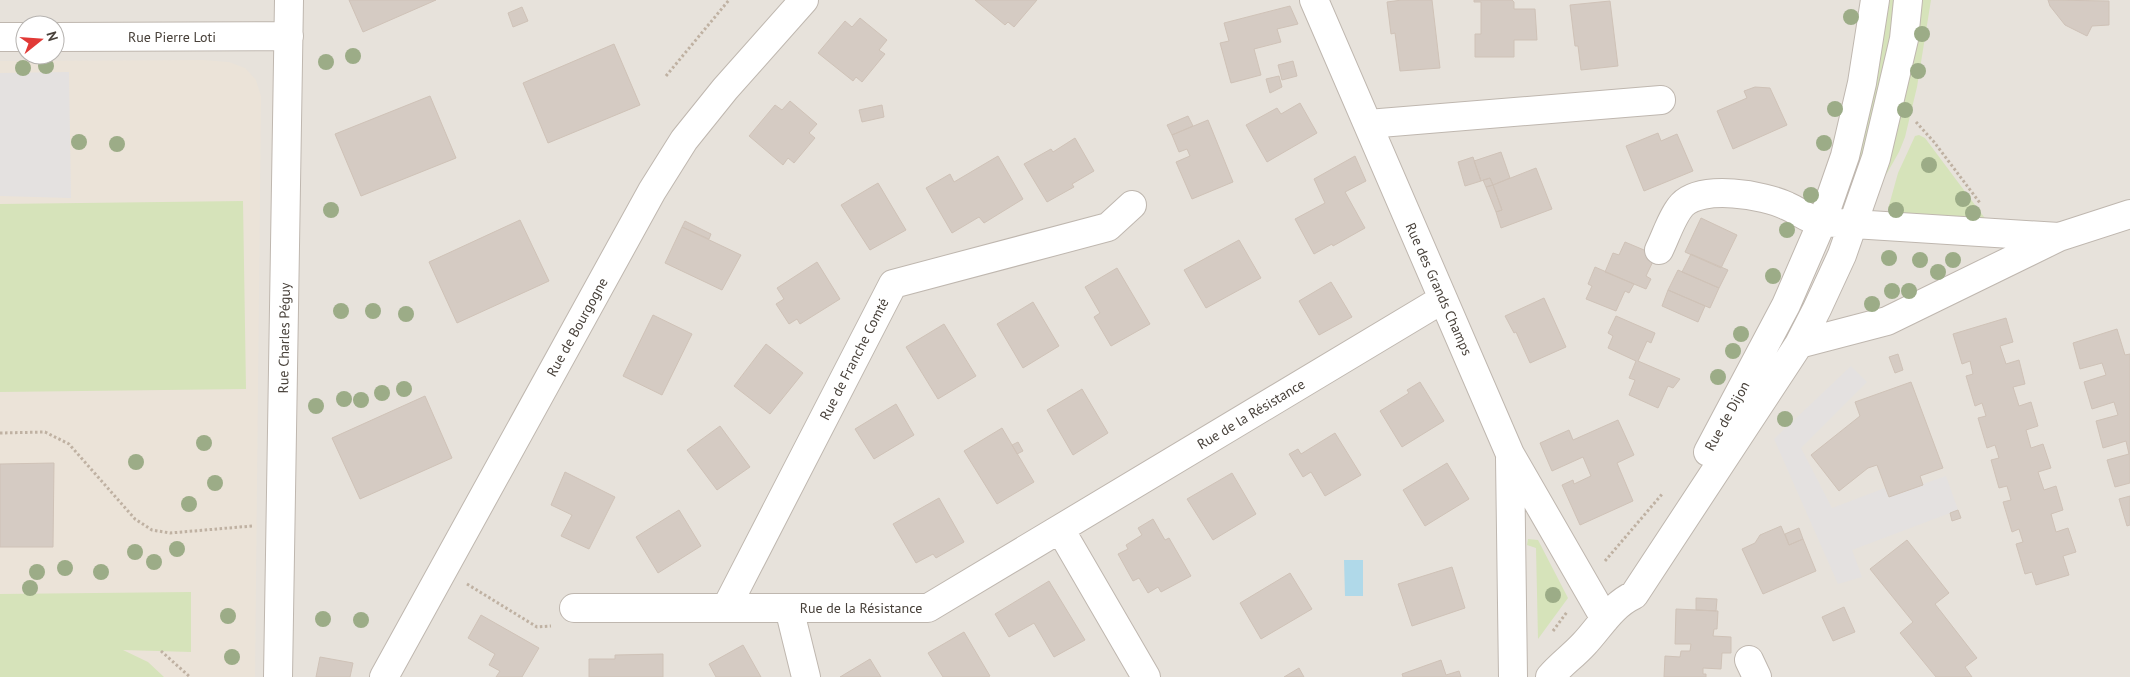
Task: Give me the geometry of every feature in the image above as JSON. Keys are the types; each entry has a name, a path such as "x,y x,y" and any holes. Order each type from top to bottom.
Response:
{"street":[{"name":"Rue Charles Péguy","path":"278,677 290,36 289,0"},
{"name":"Rue de Bourgogne","path":"384,677 652,191 684,140 725,89 804,0"},
{"name":"Rue des Grands Champs","path":"1314,0 1510,454 1613,610"},
{"name":"Rue de Dijon","path":"1613,610 1619,584 1649,543 1717,437 1786,305 1822,222 1845,156 1862,83 1876,0"},
{"name":"Rue de Dijon","path":"1550,677 1560,665 1583,646 1613,610 1634,595 1799,344 1842,255 1876,158 1904,39 1908,0"},
{"name":"Rue Pierre Loti","path":"65,37 290,36"},
{"path":"0,37 15,37"},
{"path":"1368,124 1661,100"},
{"path":"1659,250 1669,227 1683,205 1705,195 1723,193 1765,199 1788,206 1810,220 1822,222 2059,238"},
{"name":"Rue de Franche Comté","path":"726,608 893,284 1108,227 1132,205"},
{"path":"1799,344 1887,321 2059,238 2130,214"},
{"name":"Rue de la Résistance","path":"574,608 928,608 1443,299"},
{"name":"Rue des Grands Champs","path":"1510,454 1513,677"},
{"path":"1060,529 1146,677"},
{"name":"Rue de la Résistance","path":"789,608 806,677"},
{"name":"Rue de Dijon","path":"1574,677 1583,646"}],"path":[{"path":"666,76 728,0"},
{"path":"1916,122 1934,142 1978,200 1998,234"},
{"path":"0,433 45,432 69,444 136,519 152,530 170,533 256,525 280,527"},
{"path":"443,570 537,627 557,626 574,608"},
{"path":"161,651 190,677"}],"shaded area":[{"path":"0,0 2130,0 2130,677 0,677"},
{"path":"204,60 229,62 245,68 256,80 261,97 255,677 0,677 0,61 15,61 15,65 65,65 65,61"},
{"path":"69,72 71,198 0,196 0,73"},
{"path":"1851,366 1867,382 1801,448 1832,508 1885,488 1889,496 1946,476 1958,510 1852,550 1862,577 1838,584 1774,439"}],"green space":[{"path":"1885,0 1902,0 1851,217 1838,216"},
{"path":"1921,0 1931,0 1917,87 1905,137 1886,175 1908,82"},
{"path":"1919,135 1925,138 1987,221 1895,217 1888,209 1898,173 1915,136"},
{"path":"243,201 246,389 0,392 0,204"},
{"path":"1528,539 1538,540 1568,598 1538,639 1536,548 1527,545"},
{"path":"191,592 191,652 123,650 148,662 164,677 0,677 0,594"}],"water":[{"path":"1344,560 1363,560 1363,596 1345,596"}],"building":[{"path":"349,0 436,0 363,32"},
{"path":"975,0 1037,0 1014,27 1008,22 1005,25"},
{"path":"1432,0 1440,68 1400,71 1395,33 1391,34 1387,2"},
{"path":"1474,0 1512,0 1514,2 1514,9 1535,9 1537,40 1514,40 1514,57 1475,57 1475,34 1481,34 1481,2 1474,2"},
{"path":"2048,0 2109,1 2109,25 2092,26 2087,36 2065,25 2050,6"},
{"path":"1610,1 1618,66 1581,70 1578,46 1575,46 1570,5"},
{"path":"1290,6 1298,24 1277,29 1281,42 1254,49 1261,75 1231,83 1220,43 1229,41 1224,23"},
{"path":"522,7 528,21 513,27 508,13"},
{"path":"860,18 887,40 879,50 885,54 862,82 856,77 853,81 818,53 845,21 852,27"},
{"path":"614,44 640,105 548,143 523,83"},
{"path":"1293,61 1297,76 1282,80 1278,65"},
{"path":"1279,76 1282,87 1270,93 1266,79"},
{"path":"1755,87 1770,88 1787,125 1733,149 1717,111 1747,98 1744,91"},
{"path":"430,96 456,158 361,196 335,134"},
{"path":"790,101 817,124 809,133 815,138 794,163 788,158 783,165 749,136 775,105 782,110"},
{"path":"1300,103 1317,133 1267,162 1246,125 1277,108 1281,114"},
{"path":"882,105 884,117 862,122 859,110"},
{"path":"1188,116 1193,126 1172,135 1167,125"},
{"path":"1208,120 1233,182 1192,199 1176,162 1190,156 1187,149 1179,152 1172,135"},
{"path":"1658,133 1661,141 1677,134 1693,171 1644,191 1626,146"},
{"path":"1075,138 1094,171 1072,184 1074,187 1047,202 1024,164 1051,149 1053,152"},
{"path":"1501,152 1510,178 1493,185 1490,178 1481,181 1474,161"},
{"path":"998,156 1023,199 984,223 979,217 952,233 926,188 950,174 954,182"},
{"path":"1355,156 1366,181 1345,192 1365,228 1333,246 1332,244 1314,254 1295,219 1325,203 1314,179"},
{"path":"1473,157 1481,181 1465,186 1458,162"},
{"path":"1536,168 1552,209 1501,228 1496,212 1502,210 1493,185"},
{"path":"1490,178 1493,185 1486,187 1483,180"},
{"path":"878,183 906,230 870,250 841,205"},
{"path":"1493,185 1502,210 1496,212 1486,187"},
{"path":"1701,218 1737,235 1721,268 1685,252"},
{"path":"520,220 549,281 457,323 429,262"},
{"path":"685,221 711,234 709,239 682,227"},
{"path":"682,227 741,255 722,290 665,263"},
{"path":"1239,240 1261,278 1206,308 1184,270"},
{"path":"1625,242 1656,255 1646,276 1651,279 1646,289 1605,272 1613,253 1619,255"},
{"path":"1691,254 1728,270 1719,288 1682,272"},
{"path":"817,262 840,299 800,324 797,319 789,324 776,304 784,299 777,288"},
{"path":"1595,267 1634,284 1629,293 1625,291 1616,311 1586,299 1592,286 1588,284"},
{"path":"1117,268 1150,324 1111,346 1094,317 1100,313 1085,287"},
{"path":"1678,270 1719,288 1710,308 1668,290"},
{"path":"1331,282 1352,317 1319,335 1299,301"},
{"path":"1668,290 1705,306 1698,322 1662,306"},
{"path":"1544,298 1566,347 1530,363 1516,332 1514,333 1505,316"},
{"path":"1033,302 1059,346 1023,368 997,324"},
{"path":"653,315 692,334 662,395 623,376"},
{"path":"1616,316 1655,333 1651,343 1647,341 1638,361 1680,379 1673,388 1668,386 1658,408 1629,395 1635,380 1629,378 1636,361 1608,348 1613,336 1608,333"},
{"path":"2006,318 2013,342 2000,346 2006,364 2019,360 2025,384 2013,387 2019,406 2031,402 2038,426 2026,430 2031,448 2043,444 2051,468 2038,472 2044,490 2056,486 2063,510 2051,514 2056,532 2068,528 2076,552 2063,556 2069,575 2036,585 2032,572 2025,574 2016,544 2023,542 2019,529 2012,532 2003,502 2011,500 2007,486 1999,488 1991,460 1999,458 1995,445 1987,448 1978,418 1986,416 1982,403 1975,406 1966,376 1973,374 1970,361 1962,364 1953,334"},
{"path":"944,324 976,376 938,399 906,347"},
{"path":"2117,329 2125,355 2130,354 2130,483 2115,487 2107,460 2129,454 2126,441 2103,448 2096,421 2118,415 2114,402 2092,409 2084,382 2106,375 2102,363 2080,369 2073,343"},
{"path":"766,344 803,373 770,414 734,386"},
{"path":"1898,354 1903,370 1895,373 1889,357"},
{"path":"1420,382 1444,421 1402,447 1380,411 1409,393 1407,390"},
{"path":"1911,382 1943,468 1920,476 1923,485 1889,497 1877,465 1868,468 1839,491 1811,455 1860,416 1855,402"},
{"path":"1082,389 1108,433 1073,455 1047,410"},
{"path":"425,396 452,458 360,499 332,438"},
{"path":"896,404 914,435 874,459 855,429"},
{"path":"1618,420 1634,455 1617,463 1633,501 1580,525 1562,485 1573,480 1574,484 1591,476 1583,457 1552,471 1540,443 1569,430 1573,440"},
{"path":"720,426 750,467 717,490 687,450"},
{"path":"1002,428 1034,482 997,504 964,451"},
{"path":"1335,433 1361,475 1325,496 1311,472 1303,477 1289,454 1298,449 1301,454"},
{"path":"1018,442 1023,451 1017,454 1012,445"},
{"path":"54,463 53,547 0,547 0,464"},
{"path":"1447,463 1469,499 1425,526 1403,490"},
{"path":"565,472 615,497 589,549 561,536 572,515 551,505"},
{"path":"1232,473 1256,514 1213,540 1187,499"},
{"path":"2130,496 2130,525 2127,526 2119,499"},
{"path":"939,498 964,542 936,558 933,554 916,563 893,524"},
{"path":"679,510 701,546 658,573 636,537"},
{"path":"1958,510 1961,518 1952,521 1950,513"},
{"path":"1153,519 1165,540 1169,538 1191,576 1161,592 1158,587 1148,593 1139,578 1133,581 1118,554 1128,549 1126,545 1142,535 1138,528"},
{"path":"1781,526 1789,545 1803,539 1816,571 1763,594 1742,549 1755,543 1760,535"},
{"path":"1799,528 1803,539 1789,545 1785,534"},
{"path":"1907,540 1949,593 1935,604 1977,658 1965,667 1972,677 1936,677 1900,633 1913,622 1870,569"},
{"path":"1452,567 1465,608 1412,626 1398,584"},
{"path":"1290,573 1312,609 1261,639 1240,603"},
{"path":"1049,581 1085,640 1054,657 1034,623 1009,637 995,614"},
{"path":"1696,598 1717,599 1716,611 1696,610"},
{"path":"1844,607 1855,632 1833,641 1822,617"},
{"path":"1676,609 1718,611 1717,629 1714,629 1713,636 1731,637 1731,653 1722,653 1721,669 1703,668 1703,674 1706,674 1706,677 1664,677 1665,656 1680,657 1681,651 1690,651 1691,644 1675,644"},
{"path":"481,615 539,648 522,677 496,677 500,671 489,665 495,654 468,638"},
{"path":"964,632 990,676 943,677 928,653"},
{"path":"743,645 761,677 716,677 709,664"},
{"path":"663,654 663,677 589,677 589,659 615,659 615,655"},
{"path":"320,657 353,663 350,677 316,677"},
{"path":"870,659 881,677 840,677"},
{"path":"1441,660 1446,675 1459,671 1461,677 1403,677 1402,674"},
{"path":"1299,668 1304,677 1284,677"}]}
